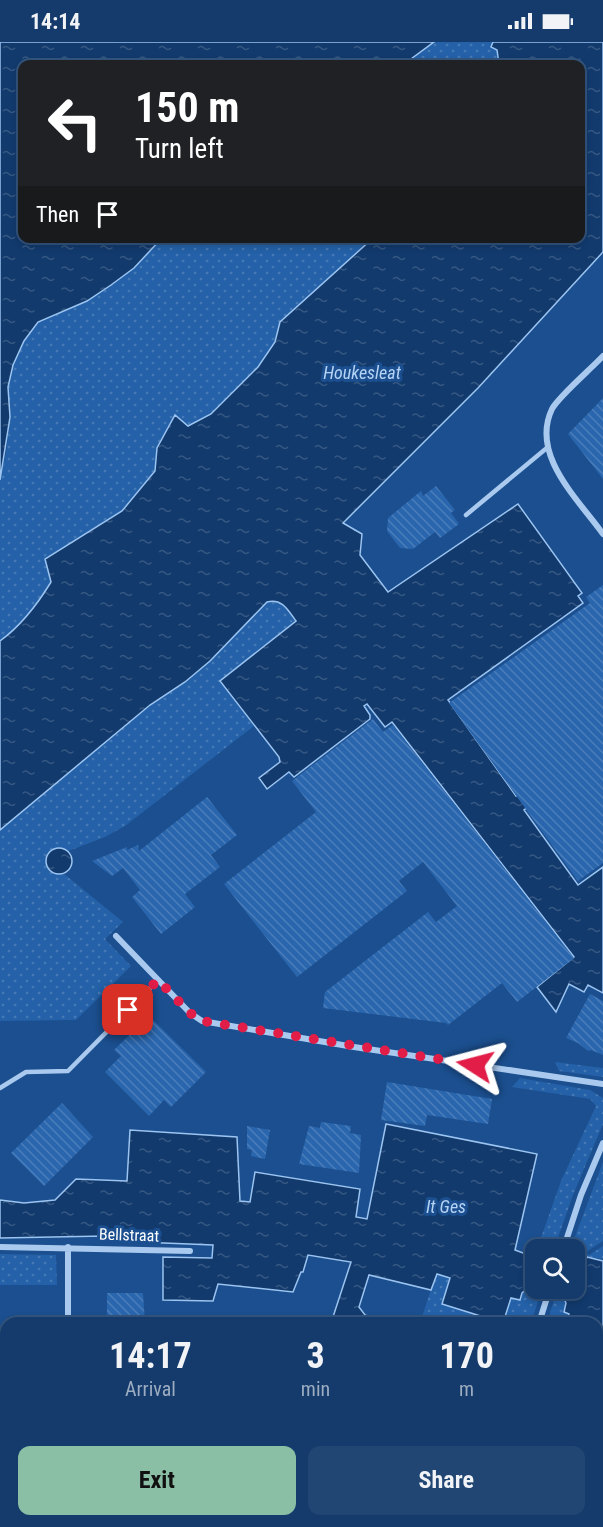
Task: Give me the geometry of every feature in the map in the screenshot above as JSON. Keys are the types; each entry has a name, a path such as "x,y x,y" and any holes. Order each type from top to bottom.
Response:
{"street":[{"path":"603,356 552,408 546,438 551,463 603,534"},
{"path":"116,936 190,1013 202,1021 603,1084"},
{"path":"567,1239 581,1195 603,1143"},
{"name":"Bellstraat","path":"0,1247 190,1251"},
{"path":"68,1247 68,1317"},
{"path":"541,1317 546,1299"}],"lane":[{"path":"466,515 548,447"},
{"path":"0,1088 26,1072 68,1071 158,980"}],"shaded area":[{"path":"434,42 493,42 491,47 497,49 498,60 409,60"},
{"path":"157,243 368,243 280,322 275,342 258,367 211,414 188,426 175,415 157,448 155,471 122,511 45,559 51,582 28,614 0,641 0,480 6,453 10,417 8,387 13,365 24,341 38,322 87,301 134,268"},
{"path":"267,601 282,603 296,621 220,681 254,726 125,826 105,837 45,860 52,872 63,873 123,922 105,939 131,966 76,1020 0,1021 0,830 150,705 185,682 210,661"},
{"path":"555,1062 603,1068 603,1077 559,1071"},
{"path":"520,1078 590,1090 603,1098 603,1124 558,1239 541,1239 561,1181 596,1106 590,1099 512,1087"},
{"path":"603,1162 603,1241 586,1252 589,1255 603,1246 603,1259 587,1257 585,1263 585,1239 574,1239"},
{"path":"0,1254 56,1255 57,1285 0,1285"},
{"path":"436,1274 450,1278 442,1303 485,1317 422,1317"},
{"path":"525,1289 525,1299 539,1299 533,1317 505,1317 511,1298"},
{"path":"554,1299 564,1299 568,1317 549,1317"}],"water":[{"path":"0,42 434,42 409,60 18,60 18,243 157,243 134,268 87,301 38,322 24,341 13,365 8,387 10,417 0,480"},
{"name":"Houkesleat","path":"493,42 603,42 603,252 478,388 343,523 362,534 360,555 388,592 518,504 582,593 578,596 583,603 448,700 516,796 575,773 524,810 578,885 603,867 603,993 588,985 584,992 569,984 556,1012 537,987 574,957 392,722 385,727 367,704 364,706 370,719 294,777 289,772 267,789 259,778 280,762 279,757 220,681 296,621 281,603 267,602 210,661 185,682 150,705 0,830 0,641 28,614 51,582 45,559 122,511 155,471 157,448 175,415 188,426 211,414 258,367 275,342 280,322 368,243 585,243 585,60 498,60 497,50 491,47"},
{"path":"59,848 68,852 72,861 68,870 59,874 50,870 46,861 50,852"},
{"name":"It Ges","path":"386,1124 537,1154 515,1250 525,1254 525,1290 520,1300 511,1298 505,1317 484,1317 442,1304 450,1278 437,1274 431,1290 369,1275 359,1307 365,1315 370,1317 333,1317 351,1262 308,1255 293,1292 218,1284 213,1301 163,1300 163,1257 212,1258 213,1245 115,1241 105,1236 0,1238 0,1200 24,1203 55,1200 76,1179 127,1181 130,1130 237,1137 240,1201 250,1202 255,1172 360,1189 356,1217 367,1219"},
{"path":"587,1257 603,1261 603,1317 568,1317 569,1314 564,1312 566,1303 564,1299 585,1299"}],"building":[{"path":"603,398 603,479 568,434"},
{"path":"436,486 455,510 451,513 459,524 440,538 435,532 413,549 400,548 387,531 388,518 421,491 423,496"},
{"path":"603,585 603,863 578,881 449,703 590,603 586,597"},
{"path":"373,719 383,732 393,725 574,958 517,1002 502,983 448,1025 323,1008 325,992 428,912 436,922 457,906 423,862 399,881 407,891 297,977 224,884 316,812 292,781"},
{"path":"207,797 237,835 211,855 220,867 185,894 195,907 161,934 132,897 140,890 123,868 112,876 92,861 127,847 127,850 138,845 139,851"},
{"path":"590,994 603,1001 603,1055 588,1051 578,1043 566,1038"},
{"path":"149,1016 206,1072 171,1107 164,1100 149,1116 105,1072 121,1056 114,1050"},
{"path":"387,1082 492,1099 488,1124 427,1115 425,1126 381,1120"},
{"path":"62,1103 93,1137 44,1186 11,1153"},
{"path":"321,1122 351,1126 350,1133 361,1135 359,1173 299,1164 309,1126 320,1128"},
{"path":"247,1126 270,1130 265,1159 251,1156 252,1150 247,1149"},
{"path":"107,1293 143,1293 145,1317 107,1317"}],"route":[{"path":"128,1010 158,980 190,1013 202,1021 475,1065"}]}
